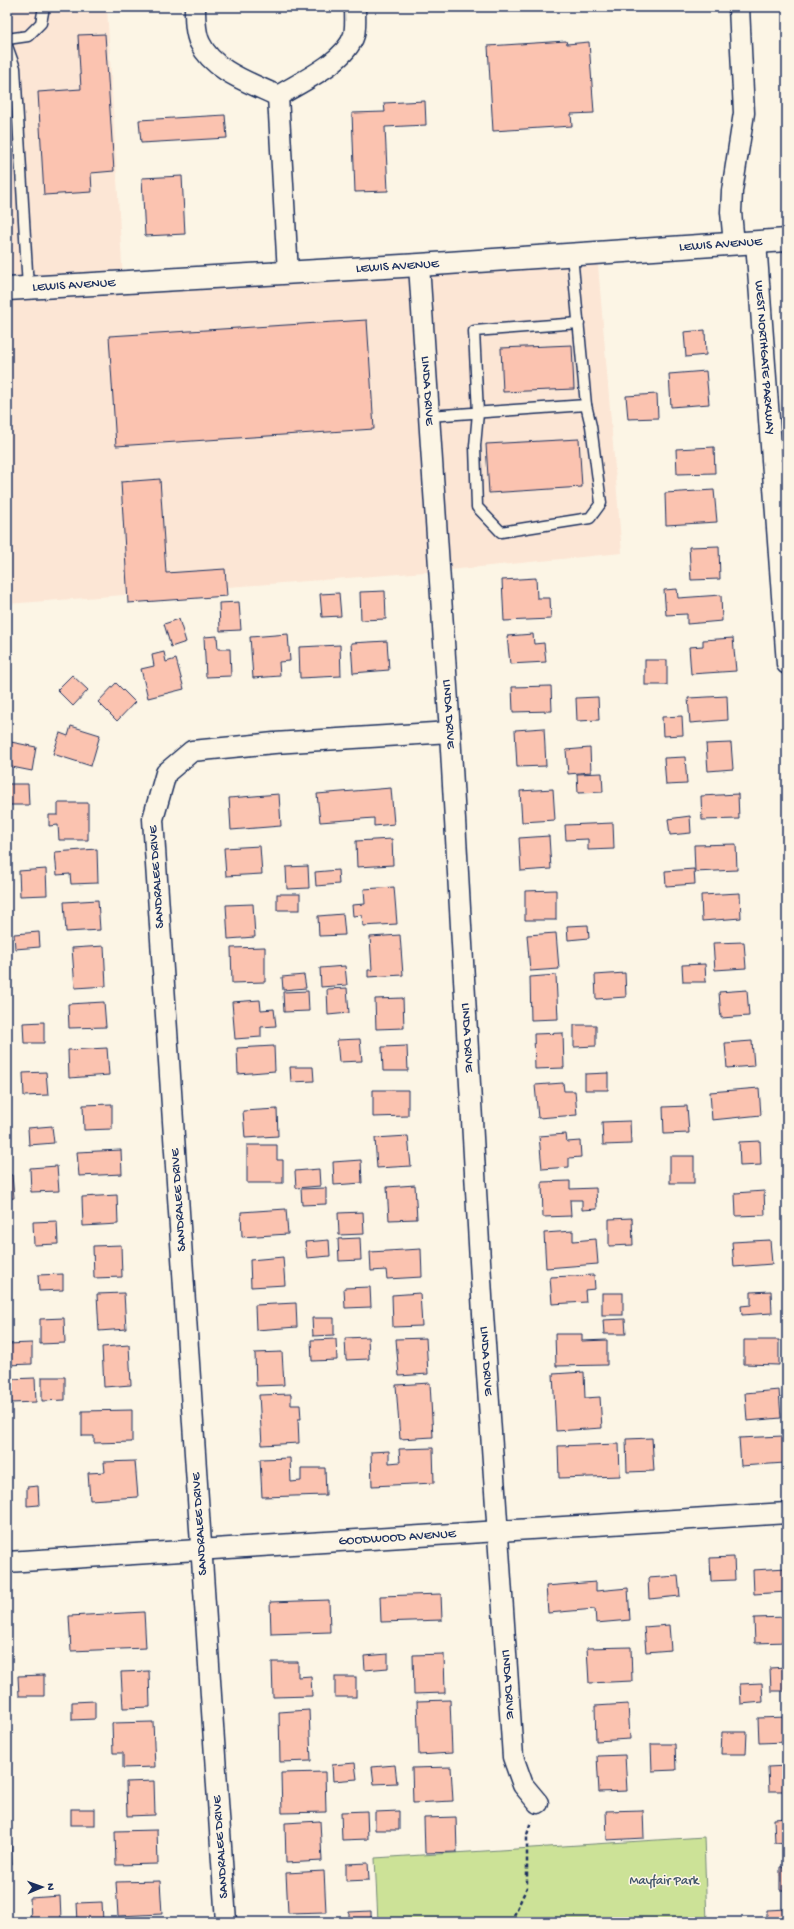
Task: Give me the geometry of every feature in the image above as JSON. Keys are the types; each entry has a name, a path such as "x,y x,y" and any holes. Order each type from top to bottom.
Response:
{"main road":[{"name":"LEWIS AVENUE","path":"18,288 419,265 787,240"}],"street":[{"path":"194,7 199,42 208,56 222,68 278,96"},
{"path":"278,96 335,61 346,49 353,36 356,21 355,7"},
{"path":"734,244 731,212 732,191 744,113 739,7"},
{"path":"278,96 288,273"},
{"name":"WEST NORTHGATE PARKWAY","path":"756,242 787,664"},
{"name":"LINDA DRIVE","path":"419,265 450,732 483,1306 513,1757 523,1785 538,1803"},
{"name":"SANDRALEE DRIVE","path":"226,1922 153,819 166,773 192,751 274,743 450,732"},
{"name":"GOODWOOD AVENUE","path":"7,1562 787,1513"}],"lane":[{"path":"7,39 28,36 41,23 44,7"},
{"path":"7,46 15,68 18,288"},
{"path":"572,255 579,323 586,405 591,426 600,503 590,518 501,532 477,507 475,446 478,413 474,331 579,323"},
{"path":"429,416 586,405"}],"path":[{"path":"511,1922 527,1887 527,1835 538,1803"}],"shaded area":[{"path":"7,7 107,7 123,281 597,253 622,553 439,571 7,604"}],"green space":[{"name":"Mayfair Park","path":"704,1837 707,1922 378,1922 375,1858"}],"building":[{"path":"105,34 114,171 91,173 92,192 44,195 38,92 81,89 78,35"},
{"path":"566,41 567,44 589,42 594,113 571,114 572,126 493,131 488,46"},
{"path":"425,101 426,125 385,127 388,191 355,192 352,113 385,112 384,103"},
{"path":"225,115 227,138 141,143 139,120"},
{"path":"7,149 11,200 7,200"},
{"path":"182,176 185,234 145,236 142,178"},
{"path":"367,320 374,429 116,446 109,336"},
{"path":"705,330 706,355 686,357 684,332"},
{"path":"572,345 574,389 503,392 501,348"},
{"path":"706,371 709,404 671,407 669,374"},
{"path":"657,394 658,418 628,419 626,396"},
{"path":"579,439 582,487 489,493 486,444"},
{"path":"714,447 715,473 677,474 676,449"},
{"path":"160,479 166,573 225,569 227,596 128,603 121,482"},
{"path":"714,490 717,522 666,525 665,493"},
{"path":"719,546 720,579 691,580 689,547"},
{"path":"536,578 537,598 550,598 551,619 504,621 502,580"},
{"path":"677,589 678,598 721,595 722,621 687,624 687,614 666,615 664,590"},
{"path":"385,591 386,619 361,620 360,592"},
{"path":"339,593 341,616 322,617 320,594"},
{"path":"239,602 241,630 220,631 219,603"},
{"path":"179,619 186,642 171,647 164,624"},
{"path":"288,634 290,661 279,662 280,676 253,678 250,637"},
{"path":"533,634 534,644 544,643 546,662 510,664 507,636"},
{"path":"217,636 218,649 230,649 231,676 206,677 204,637"},
{"path":"733,638 736,671 691,674 689,647 703,646 703,640"},
{"path":"387,641 389,670 353,673 351,643"},
{"path":"340,645 341,676 300,678 299,647"},
{"path":"164,652 166,662 176,659 184,689 148,698 141,669 154,666 152,655"},
{"path":"645,660 667,660 667,685 645,685"},
{"path":"72,675 88,690 73,706 57,690"},
{"path":"116,683 135,702 117,721 98,702"},
{"path":"551,686 552,711 513,712 512,687"},
{"path":"727,696 728,720 690,723 688,698"},
{"path":"598,697 599,720 577,721 576,698"},
{"path":"682,716 683,735 663,736 662,717"},
{"path":"71,726 100,735 91,766 53,754 60,733 68,736"},
{"path":"544,728 546,766 517,767 515,730"},
{"path":"11,742 36,747 32,771 7,766"},
{"path":"731,743 733,769 708,771 706,744"},
{"path":"590,748 591,772 568,774 566,750"},
{"path":"685,757 687,784 666,785 664,758"},
{"path":"602,773 603,792 578,793 577,774"},
{"path":"7,784 28,784 29,805 7,805"},
{"path":"391,788 394,824 374,826 374,818 320,822 317,794"},
{"path":"553,789 555,820 522,822 520,791"},
{"path":"279,794 281,826 231,830 229,798"},
{"path":"738,794 739,819 702,820 701,796"},
{"path":"58,803 88,803 88,840 59,840 58,825 49,826 49,815 58,815"},
{"path":"690,816 691,833 670,835 668,819"},
{"path":"613,823 614,849 588,850 588,839 566,840 565,825"},
{"path":"549,836 551,869 521,871 519,838"},
{"path":"392,839 393,865 357,867 356,841"},
{"path":"736,844 737,870 695,872 694,845"},
{"path":"260,846 262,874 226,876 224,848"},
{"path":"97,849 98,883 71,884 70,874 57,875 55,852"},
{"path":"308,866 309,888 287,889 286,867"},
{"path":"46,869 47,895 20,896 19,871"},
{"path":"694,869 695,884 666,886 665,871"},
{"path":"338,870 339,884 316,886 315,872"},
{"path":"394,887 397,924 363,926 362,915 353,916 352,905 365,904 364,889"},
{"path":"556,890 556,920 525,920 525,891"},
{"path":"740,893 741,918 702,921 701,895"},
{"path":"277,894 300,894 300,910 277,910"},
{"path":"98,900 100,930 66,932 64,902"},
{"path":"253,904 255,937 228,939 226,905"},
{"path":"343,914 345,935 319,936 318,916"},
{"path":"588,925 589,938 568,940 567,926"},
{"path":"39,932 40,947 15,949 14,934"},
{"path":"556,933 559,969 530,971 527,935"},
{"path":"400,935 403,975 368,977 368,970 372,970 370,937"},
{"path":"744,942 746,968 715,970 713,943"},
{"path":"104,946 106,986 75,988 72,948"},
{"path":"265,947 265,982 232,983 231,948"},
{"path":"705,964 706,982 683,982 682,965"},
{"path":"345,966 347,985 321,987 320,968"},
{"path":"625,973 626,997 596,999 595,975"},
{"path":"304,975 306,988 283,990 282,977"},
{"path":"556,975 558,1019 531,1020 530,977"},
{"path":"347,988 349,1013 328,1015 327,989"},
{"path":"747,990 749,1016 721,1018 719,992"},
{"path":"308,991 309,1011 284,1012 283,992"},
{"path":"403,998 404,1028 376,1029 375,999"},
{"path":"260,1000 261,1010 274,1009 276,1026 261,1027 261,1037 235,1039 232,1002"},
{"path":"104,1002 106,1027 69,1028 68,1004"},
{"path":"44,1022 44,1043 24,1043 23,1023"},
{"path":"574,1025 596,1025 596,1046 574,1047"},
{"path":"7,1028 9,1028 11,1050 7,1051"},
{"path":"563,1033 564,1068 535,1069 534,1034"},
{"path":"360,1039 362,1061 339,1062 337,1040"},
{"path":"752,1041 754,1066 727,1068 725,1043"},
{"path":"274,1046 275,1071 238,1074 237,1048"},
{"path":"407,1046 408,1071 383,1071 382,1047"},
{"path":"107,1048 109,1075 69,1078 68,1050"},
{"path":"290,1067 313,1067 314,1081 291,1082"},
{"path":"46,1072 48,1095 24,1096 23,1073"},
{"path":"608,1073 608,1090 585,1090 585,1074"},
{"path":"563,1083 564,1091 575,1091 577,1115 538,1118 535,1085"},
{"path":"759,1088 761,1115 712,1120 710,1092"},
{"path":"373,1090 408,1090 408,1116 373,1117"},
{"path":"112,1104 112,1129 84,1130 83,1105"},
{"path":"687,1106 689,1133 664,1134 663,1107"},
{"path":"277,1109 278,1136 245,1138 243,1111"},
{"path":"630,1121 631,1144 603,1145 602,1122"},
{"path":"52,1126 54,1143 29,1145 28,1128"},
{"path":"566,1134 567,1142 580,1141 581,1157 569,1158 569,1167 542,1169 539,1136"},
{"path":"408,1136 411,1166 377,1168 375,1138"},
{"path":"760,1141 761,1165 740,1166 739,1142"},
{"path":"247,1145 277,1145 277,1160 283,1160 283,1183 247,1183"},
{"path":"121,1150 122,1174 79,1176 77,1152"},
{"path":"670,1156 694,1156 694,1183 670,1183"},
{"path":"361,1160 362,1183 334,1185 333,1162"},
{"path":"57,1166 59,1191 31,1192 30,1168"},
{"path":"319,1169 320,1186 296,1188 295,1171"},
{"path":"7,1175 12,1175 14,1198 7,1199"},
{"path":"570,1181 570,1189 596,1188 597,1209 582,1210 582,1200 570,1200 571,1216 543,1217 542,1182"},
{"path":"415,1185 417,1219 389,1220 387,1187"},
{"path":"326,1188 326,1204 302,1205 301,1189"},
{"path":"764,1191 765,1215 736,1216 735,1193"},
{"path":"117,1195 118,1224 83,1226 82,1197"},
{"path":"286,1209 288,1234 242,1237 241,1212"},
{"path":"363,1212 364,1234 339,1235 338,1213"},
{"path":"632,1218 633,1245 609,1246 609,1219"},
{"path":"57,1221 58,1244 34,1245 33,1222"},
{"path":"573,1231 573,1241 596,1239 598,1264 546,1268 544,1233"},
{"path":"360,1238 361,1260 339,1261 338,1239"},
{"path":"329,1240 330,1256 307,1258 305,1242"},
{"path":"770,1240 772,1264 734,1267 732,1242"},
{"path":"121,1245 122,1277 94,1278 93,1246"},
{"path":"421,1249 422,1277 387,1279 386,1270 371,1271 370,1252"},
{"path":"283,1257 285,1285 251,1287 250,1260"},
{"path":"63,1274 63,1290 39,1291 38,1275"},
{"path":"594,1275 595,1289 585,1290 586,1302 552,1304 550,1277"},
{"path":"370,1287 371,1307 345,1308 344,1288"},
{"path":"771,1291 772,1313 742,1315 741,1306 751,1305 751,1292"},
{"path":"124,1293 126,1329 99,1331 97,1294"},
{"path":"420,1293 422,1326 393,1327 392,1295"},
{"path":"602,1293 623,1293 623,1315 602,1315"},
{"path":"296,1303 297,1327 256,1330 255,1305"},
{"path":"64,1318 65,1343 40,1344 40,1319"},
{"path":"312,1318 334,1318 334,1335 313,1336"},
{"path":"625,1319 626,1334 604,1334 603,1320"},
{"path":"555,1334 582,1334 582,1341 607,1340 607,1365 556,1366"},
{"path":"368,1337 369,1359 346,1360 345,1338"},
{"path":"426,1338 428,1374 399,1376 396,1339"},
{"path":"336,1339 337,1360 312,1361 311,1340"},
{"path":"744,1340 779,1340 779,1365 744,1364"},
{"path":"32,1343 32,1364 7,1365 7,1344"},
{"path":"129,1345 131,1385 104,1387 102,1347"},
{"path":"282,1352 284,1385 256,1386 255,1353"},
{"path":"584,1372 585,1398 600,1397 602,1428 556,1431 553,1374"},
{"path":"42,1377 65,1377 65,1400 42,1401"},
{"path":"35,1378 36,1402 11,1403 10,1379"},
{"path":"430,1383 433,1437 400,1439 396,1385"},
{"path":"779,1390 781,1418 747,1421 745,1393"},
{"path":"291,1394 291,1405 300,1405 301,1419 298,1419 299,1443 262,1445 259,1395"},
{"path":"132,1410 132,1442 94,1443 94,1436 82,1436 82,1411"},
{"path":"783,1436 785,1463 741,1466 739,1438"},
{"path":"652,1438 654,1471 627,1472 626,1439"},
{"path":"619,1444 620,1476 559,1478 558,1446"},
{"path":"433,1448 434,1483 372,1486 371,1452 389,1451 389,1463 400,1462 399,1449"},
{"path":"290,1458 291,1482 301,1481 301,1468 325,1468 326,1495 262,1497 260,1459"},
{"path":"135,1461 138,1497 90,1500 88,1473 105,1472 104,1462"},
{"path":"38,1486 39,1505 27,1506 27,1487"},
{"path":"734,1557 735,1580 711,1581 710,1558"},
{"path":"787,1568 787,1592 754,1594 753,1570"},
{"path":"678,1576 680,1596 649,1599 648,1578"},
{"path":"596,1582 596,1591 628,1588 630,1620 596,1623 595,1609 548,1613 546,1586"},
{"path":"441,1594 442,1620 381,1622 380,1596"},
{"path":"329,1600 330,1632 271,1634 270,1602"},
{"path":"144,1612 146,1648 71,1651 69,1616"},
{"path":"787,1617 787,1642 755,1643 754,1618"},
{"path":"669,1625 671,1650 646,1652 644,1627"},
{"path":"631,1647 632,1681 589,1683 587,1648"},
{"path":"388,1654 388,1668 365,1670 364,1656"},
{"path":"444,1654 445,1693 414,1694 413,1655"},
{"path":"272,1662 298,1662 298,1677 311,1676 312,1696 273,1697"},
{"path":"787,1667 787,1691 771,1691 770,1668"},
{"path":"149,1671 150,1707 123,1708 121,1672"},
{"path":"44,1675 44,1696 19,1696 18,1676"},
{"path":"335,1677 356,1677 356,1697 335,1697"},
{"path":"762,1683 763,1702 741,1704 740,1684"},
{"path":"450,1700 452,1753 419,1755 417,1701"},
{"path":"95,1701 95,1719 72,1720 72,1702"},
{"path":"628,1704 630,1739 596,1741 595,1706"},
{"path":"309,1710 311,1761 280,1762 279,1712"},
{"path":"787,1717 787,1742 759,1743 758,1718"},
{"path":"153,1722 155,1767 123,1768 123,1753 113,1753 112,1723"},
{"path":"722,1732 747,1732 746,1754 721,1754"},
{"path":"651,1744 675,1744 676,1770 652,1771"},
{"path":"625,1755 627,1791 599,1792 597,1756"},
{"path":"355,1763 357,1779 333,1781 332,1765"},
{"path":"395,1765 397,1783 374,1784 372,1767"},
{"path":"787,1766 787,1791 769,1791 768,1767"},
{"path":"451,1767 453,1801 413,1803 412,1768"},
{"path":"325,1772 326,1812 282,1813 281,1773"},
{"path":"154,1781 155,1815 127,1816 126,1782"},
{"path":"71,1809 95,1809 95,1825 71,1825"},
{"path":"643,1810 644,1838 607,1840 606,1811"},
{"path":"367,1811 368,1839 342,1840 341,1812"},
{"path":"399,1811 399,1830 375,1830 375,1812"},
{"path":"456,1817 457,1852 425,1853 424,1818"},
{"path":"787,1818 787,1842 775,1843 774,1819"},
{"path":"320,1821 322,1861 286,1863 285,1823"},
{"path":"157,1830 158,1864 116,1865 115,1831"},
{"path":"7,1841 11,1841 12,1864 7,1865"},
{"path":"368,1863 369,1880 346,1881 346,1864"},
{"path":"787,1866 787,1890 780,1890 780,1867"},
{"path":"324,1871 326,1912 288,1913 286,1873"},
{"path":"160,1881 162,1914 118,1916 116,1882"},
{"path":"60,1896 61,1919 31,1921 30,1898"},
{"path":"102,1902 103,1922 78,1922 77,1903"},
{"path":"787,1909 787,1922 767,1922 767,1910"},
{"path":"371,1911 371,1922 349,1922 349,1912"}]}
